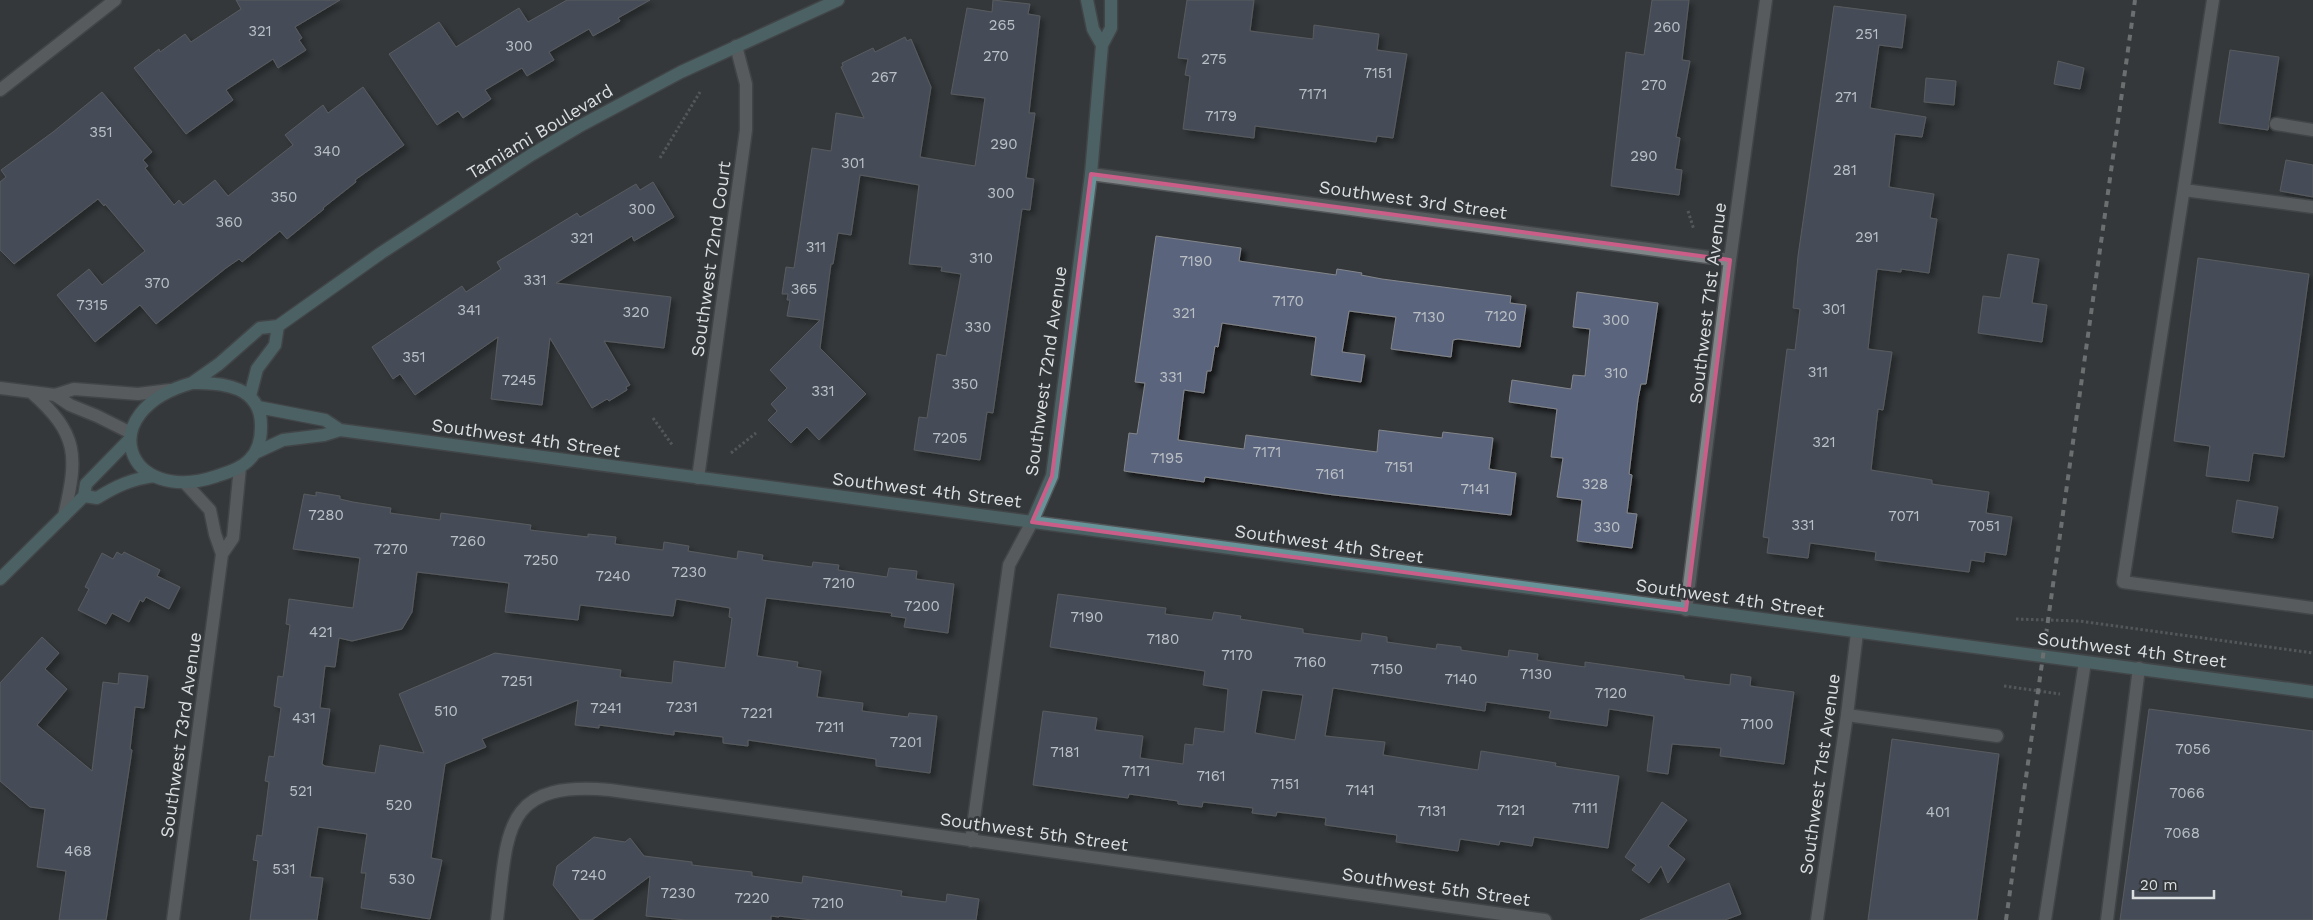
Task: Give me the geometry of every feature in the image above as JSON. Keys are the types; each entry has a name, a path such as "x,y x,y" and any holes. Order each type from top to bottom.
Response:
{"street":[{"path":"0,90 116,0"},
{"name":"Tamiami Boulevard","path":"192,383 219,364 260,328 278,326 382,253 531,155 628,100 736,46 838,0"},
{"name":"Southwest 72nd Avenue","path":"1087,0 1093,29 1102,45"},
{"name":"Southwest 72nd Avenue","path":"971,841 1009,564 1032,522 1052,476 1091,174 1102,45 1111,28 1111,0"},
{"name":"Southwest 71st Avenue","path":"1686,610 1730,260 1766,0"},
{"path":"2214,0 2123,582 2313,608"},
{"name":"Southwest 72nd Court","path":"698,478 746,130 746,84 736,46"},
{"path":"2276,124 2313,130"},
{"name":"Southwest 3rd Street","path":"1091,174 1730,260"},
{"path":"2184,190 2313,207"},
{"path":"250,396 258,369 274,345 278,326"},
{"path":"0,388 55,395 74,389 138,394 170,390 192,383 225,385 250,396 258,407 261,419 261,435 255,453 240,467 213,477 185,483 169,481 154,476 134,458 130,437 97,416 70,405 55,395"},
{"path":"0,579 84,496 86,484 130,437 139,416 149,404 170,390"},
{"path":"31,392 52,410 62,424 72,448 72,483 64,516"},
{"name":"Southwest 4th Street","path":"258,407 325,420 340,430"},
{"name":"Southwest 4th Street","path":"255,453 283,440 324,435 340,430 1857,633 2313,692"},
{"name":"Southwest 73rd Avenue","path":"222,554 234,538 240,467"},
{"path":"84,496 97,498 116,486 136,478 154,476"},
{"name":"Southwest 73rd Avenue","path":"174,920 222,554 210,510 185,483"},
{"name":"Southwest 71st Avenue","path":"1817,920 1848,715 1857,633"},
{"path":"2045,920 2085,662"},
{"path":"2107,920 2139,668"},
{"path":"1848,715 1997,736"},
{"name":"Southwest 5th Street","path":"497,920 508,841 516,817 534,799 548,792 570,788 590,788 1545,920"}],"path":[{"path":"660,158 700,92"},
{"path":"1688,211 1694,230"},
{"path":"653,418 673,446"},
{"path":"731,452 756,433"},
{"path":"2016,619 2079,621 2313,653"},
{"path":"2004,686 2080,696"}],"highlighted area":[{"path":"1091,174 1730,260 1686,610 1032,522 1052,476"}],"building":[{"path":"236,0 340,0 295,27 302,38 299,40 306,50 278,68 273,59 226,90 233,100 186,134 134,68 159,49 160,52 185,34 191,42 241,9"},
{"path":"567,0 650,0 618,18 620,21 593,36 589,29 549,52 554,60 527,76 522,68 485,90 491,99 463,118 458,111 437,125 389,54 439,22 456,47 519,8 528,22"},
{"path":"993,0 1030,4 1028,14 1040,16 1029,113 1035,113 1026,178 1034,179 1030,210 1022,209 993,413 987,412 980,460 914,450 919,417 927,418 937,354 946,356 961,274 941,271 942,267 909,264 919,185 860,175 851,235 838,233 833,264 831,264 820,348 866,394 819,440 807,427 791,443 768,420 777,411 771,404 787,388 770,370 820,320 787,316 790,300 787,300 788,294 782,294 786,267 794,268 812,148 831,151 836,113 864,118 841,67 843,66 842,63 873,48 875,52 905,37 907,41 911,39 931,87 920,157 975,166 985,98 951,94 967,8 992,12"},
{"path":"1187,0 1254,0 1250,31 1313,39 1314,25 1379,34 1377,50 1407,54 1393,138 1377,136 1376,142 1255,126 1254,138 1183,129 1190,76 1185,75 1188,59 1178,58"},
{"path":"1652,0 1689,0 1682,60 1690,61 1676,137 1680,138 1675,169 1682,170 1679,195 1611,186 1626,52 1644,55"},
{"path":"1834,6 1906,15 1902,48 1879,45 1870,108 1926,117 1922,137 1895,134 1889,187 1934,194 1930,218 1937,219 1929,273 1901,269 1901,272 1877,269 1868,349 1892,352 1883,410 1878,409 1871,470 1932,480 1932,484 1989,492 1986,513 2012,517 2006,555 1985,552 1984,562 1971,560 1969,572 1875,560 1876,552 1810,543 1808,558 1767,553 1769,538 1763,537 1787,349 1795,350 1800,309 1793,308 1798,256"},
{"path":"2230,50 2279,57 2268,130 2219,123"},
{"path":"2058,61 2084,68 2080,89 2054,84"},
{"path":"1926,78 1956,81 1954,105 1924,102"},
{"path":"363,87 404,145 355,180 356,182 287,239 280,231 242,262 239,259 226,268 156,324 140,305 95,342 57,295 89,269 102,285 145,251 105,204 104,206 98,199 14,264 0,250 0,182 6,177 1,170 53,132 102,92 152,152 143,160 148,166 145,168 174,205 179,200 183,205 215,180 228,196 293,145 285,135 323,105 328,113"},
{"path":"2286,160 2313,165 2313,197 2280,191"},
{"path":"653,182 674,217 634,241 632,236 556,283 671,297 664,348 604,341 630,385 626,387 627,390 609,401 607,399 592,408 550,338 542,405 491,399 498,337 415,395 400,374 393,379 372,347 462,286 466,292 501,269 497,262 577,213 580,217 636,184 640,190"},
{"path":"1156,236 1241,248 1239,261 1336,275 1337,269 1362,273 1361,275 1382,279 1511,296 1510,303 1526,305 1520,347 1458,339 1453,340 1451,357 1391,349 1396,317 1349,311 1342,352 1365,355 1361,382 1311,375 1316,337 1222,323 1218,347 1215,346 1211,371 1207,371 1204,393 1184,390 1178,440 1244,449 1246,435 1377,452 1379,430 1442,438 1443,432 1493,438 1489,469 1516,473 1511,515 1334,495 1205,477 1204,482 1124,471 1129,433 1137,434 1145,383 1135,382"},
{"path":"2008,254 2039,259 2032,303 2047,305 2042,342 1978,333 1983,296 2000,298"},
{"path":"2198,258 2309,274 2284,457 2253,453 2249,481 2206,476 2210,446 2174,441"},
{"path":"1577,292 1658,303 1646,384 1641,384 1638,399 1629,474 1632,475 1627,513 1637,514 1632,548 1577,541 1582,500 1557,497 1563,458 1551,457 1557,409 1509,402 1512,380 1571,389 1573,375 1585,376 1590,329 1573,327"},
{"path":"316,492 340,496 340,499 391,508 390,513 440,520 441,513 531,525 530,530 588,537 588,534 616,537 615,544 663,550 664,542 689,546 688,551 737,559 738,551 763,555 762,560 812,567 813,562 839,565 838,570 887,577 889,568 917,571 916,579 954,584 948,633 904,627 906,618 891,616 892,613 766,598 757,656 798,662 797,667 821,671 817,697 863,703 862,711 908,717 909,713 937,716 930,773 876,766 876,759 748,740 748,746 723,743 723,737 674,731 674,735 599,725 599,728 575,725 578,700 482,739 486,747 445,764 431,858 442,860 430,919 361,908 366,873 361,873 367,834 318,827 310,877 323,878 317,920 250,920 258,861 253,860 257,835 262,836 269,782 265,781 269,756 274,757 281,708 274,706 278,676 283,677 290,625 286,624 289,599 353,608 360,558 293,549 304,494 316,496","holes":["417,572 509,583 505,612 578,620 580,605 673,616 676,599 730,608 729,617 732,618 725,668 674,661 672,683 620,677 621,670 495,653 399,694 424,753 380,745 375,773 322,764 330,709 320,708 325,666 335,667 339,638 352,641 402,629 412,612"]},
{"path":"2237,500 2278,507 2273,538 2232,532"},
{"path":"117,552 122,555 124,552 160,570 157,576 180,587 169,609 146,597 143,602 140,600 129,622 112,613 106,624 78,610 89,589 85,587 102,553 113,559"},
{"path":"1058,594 1166,608 1165,614 1212,620 1214,612 1241,616 1240,619 1303,629 1303,633 1361,641 1362,633 1387,637 1387,642 1436,649 1437,644 1461,647 1461,650 1508,657 1509,650 1538,654 1537,660 1585,667 1585,662 1684,676 1684,679 1730,685 1731,674 1751,677 1750,686 1794,692 1784,764 1720,756 1721,748 1672,744 1668,774 1647,771 1654,716 1609,709 1607,726 1549,718 1551,711 1486,702 1485,711 1333,688 1325,736 1385,742 1383,755 1478,770 1481,751 1556,763 1555,766 1619,776 1608,848 1534,837 1532,846 1500,841 1499,845 1460,839 1458,851 1396,842 1397,835 1325,825 1326,818 1277,812 1276,816 1252,813 1253,808 1203,802 1202,807 1178,804 1178,801 1129,794 1128,798 1033,785 1043,711 1097,718 1095,730 1143,736 1140,758 1183,764 1185,744 1193,745 1195,728 1224,732 1228,689 1203,685 1205,671 1050,647","holes":["1262,690 1303,695 1295,740 1255,733"]},
{"path":"42,637 59,653 45,669 67,689 37,725 92,771 103,682 118,684 119,673 148,676 144,708 135,707 130,749 132,750 106,920 59,920 66,871 37,867 45,809 30,807 0,781 0,683"},
{"path":"2149,709 2313,731 2313,920 2120,920"},
{"path":"1892,739 1999,754 1977,920 1868,920"},
{"path":"1662,802 1687,820 1668,846 1685,859 1668,883 1661,866 1649,883 1632,870 1636,865 1625,857"},
{"path":"594,837 625,842 630,838 644,856 692,862 692,865 752,872 752,876 802,883 803,876 902,891 901,896 946,902 947,894 979,899 976,920 812,920 771,916 771,920 685,920 646,916 650,876 592,920 580,920 553,885 557,866"},
{"path":"1729,883 1741,914 1725,920 1640,920"}],"railway":[{"path":"2006,920 2135,0"}]}
